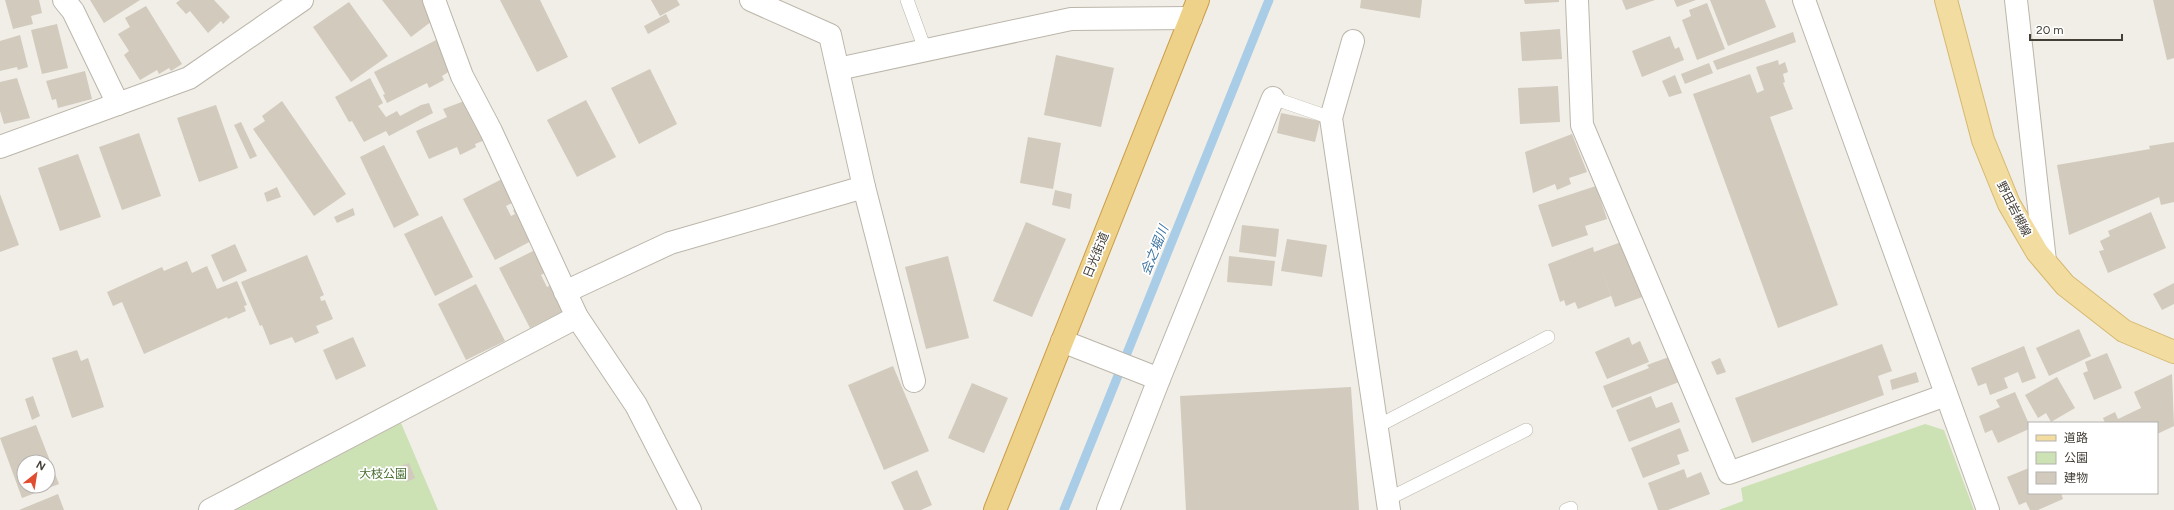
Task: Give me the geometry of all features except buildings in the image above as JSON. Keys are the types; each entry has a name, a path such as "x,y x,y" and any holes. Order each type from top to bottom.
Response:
{"highway":[{"name":"日光街道","path":"995,510 1194,9"}],"main road":[{"name":"野田岩槻線","path":"1946,0 1983,140 2009,204 2037,252 2065,285 2124,331 2174,352"}],"street":[{"path":"64,0 74,11 118,104"},
{"path":"0,147 189,78 302,0"},
{"path":"434,0 462,76 491,131 577,317 636,405 690,510"},
{"path":"751,0 830,35 864,187 914,381"},
{"path":"1577,0 1582,125 1729,473 1946,395"},
{"path":"1804,0 1988,510"},
{"path":"2016,0 2045,261"},
{"path":"838,69 926,52 1071,19 1194,9"},
{"path":"1353,40 1331,118 1378,426 1388,505"},
{"path":"1108,510 1153,376 1272,98"},
{"path":"565,292 670,243 864,187"},
{"path":"210,510 577,317"},
{"path":"1062,341 1153,376"}],"lane":[{"path":"907,0 926,52"},
{"path":"1272,98 1331,118"},
{"path":"1378,426 1548,337"},
{"path":"1388,505 1526,430"}],"green space":[{"name":"大枝公園","path":"401,423 438,510 236,510"},
{"path":"1925,424 1944,430 1974,510 1719,510 1743,501 1741,488"}],"waterway":[{"name":"会之堀川","path":"1064,510 1269,0"}]}
